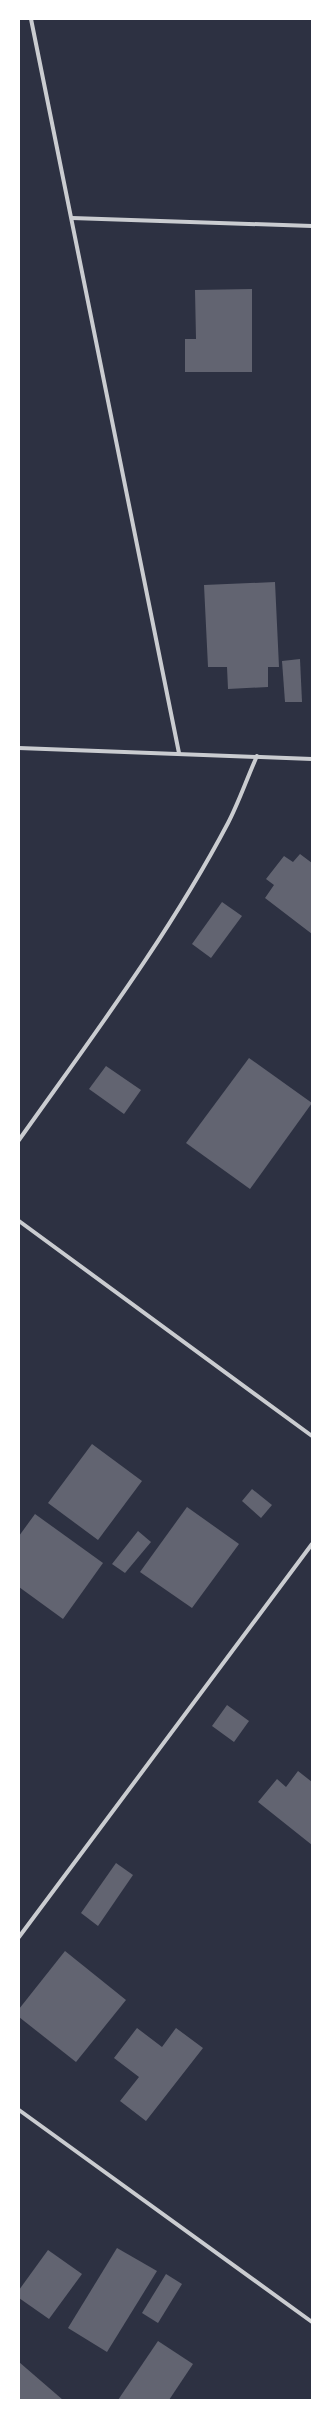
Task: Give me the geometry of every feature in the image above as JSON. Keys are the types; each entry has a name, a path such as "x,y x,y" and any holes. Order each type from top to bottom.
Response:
{"street":[{"path":"31,19 179,752"},
{"path":"72,218 312,226"},
{"path":"19,748 179,752 312,759"},
{"path":"19,1140 128,985 193,887 229,822 256,756"},
{"path":"19,1221 312,1436"},
{"path":"19,1937 312,1544"},
{"path":"19,2110 312,2322"}],"building":[{"path":"252,289 252,372 185,372 185,339 196,339 195,290"},
{"path":"275,582 279,667 268,667 268,687 228,689 227,667 208,667 204,585"},
{"path":"300,659 302,702 285,702 282,661"},
{"path":"300,854 312,863 312,934 265,898 274,885 266,879 284,856 293,862"},
{"path":"222,902 242,916 211,958 192,944"},
{"path":"249,1058 312,1103 250,1189 186,1143"},
{"path":"106,1066 141,1090 124,1114 89,1089"},
{"path":"92,1444 142,1481 98,1540 48,1503"},
{"path":"252,1489 272,1505 261,1518 242,1501"},
{"path":"187,1507 239,1544 192,1608 140,1572"},
{"path":"35,1514 103,1563 63,1619 19,1587 19,1536"},
{"path":"138,1531 151,1542 125,1573 112,1564"},
{"path":"227,1705 249,1721 234,1742 212,1726"},
{"path":"298,1771 312,1782 312,1845 258,1802 277,1779 286,1787"},
{"path":"116,1863 133,1875 98,1926 81,1913"},
{"path":"65,1951 126,2000 76,2062 19,2017 19,2009"},
{"path":"137,2028 162,2047 176,2028 203,2048 146,2121 120,2101 139,2077 114,2058"},
{"path":"117,2248 157,2271 107,2352 68,2328"},
{"path":"48,2250 82,2274 49,2319 19,2298 19,2290"},
{"path":"166,2274 182,2284 158,2323 142,2313"},
{"path":"158,2341 193,2364 169,2400 118,2400"},
{"path":"19,2362 63,2400 19,2400"}]}
